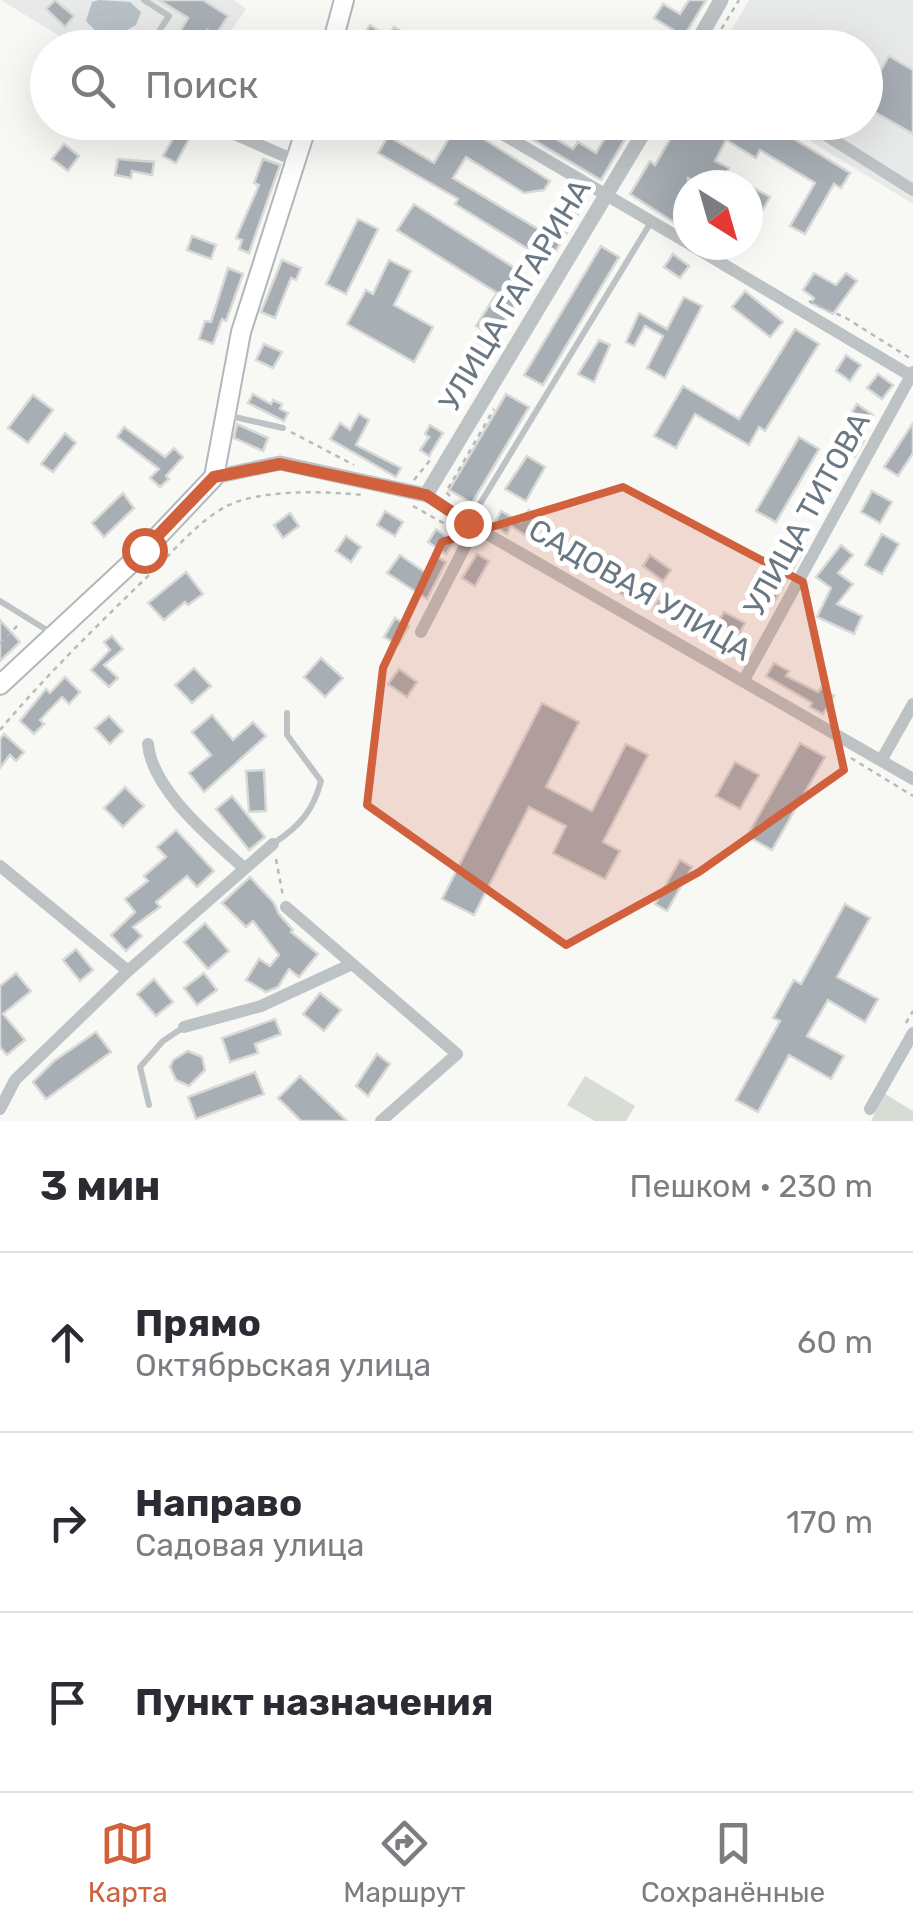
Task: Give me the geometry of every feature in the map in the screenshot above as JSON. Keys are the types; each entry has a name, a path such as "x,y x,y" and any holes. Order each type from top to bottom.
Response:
{"main road":[{"path":"336,30 344,0"},
{"path":"0,685 144,550 214,477 241,332 302,140"}],"street":[{"path":"704,30 721,0"},
{"path":"249,140 296,161"},
{"path":"512,140 673,235"},
{"name":"УЛИЦА ГАГАРИНА","path":"426,495 640,140"},
{"path":"834,140 913,190"},
{"path":"716,260 912,375"},
{"name":"УЛИЦА ТИТОВА","path":"744,680 912,375"},
{"name":"САДОВАЯ УЛИЦА","path":"214,477 260,465 298,465 426,495 913,779"},
{"path":"421,632 472,525"},
{"path":"882,759 913,704"},
{"path":"148,744 150,760 189,818 244,868"},
{"path":"0,1110 15,1080 128,971 273,844"},
{"path":"0,866 128,971"},
{"path":"286,907 457,1054 381,1121"},
{"path":"184,1027 260,1006 352,964"},
{"path":"866,1115 913,1034"}],"lane":[{"path":"144,0 169,16 160,30"},
{"path":"472,525 651,222"},
{"path":"225,414 283,428"},
{"path":"0,601 54,634"},
{"path":"273,844 300,826 316,799 321,780 287,735 286,713"},
{"path":"149,1105 140,1067 163,1041 184,1027"}],"path":[{"path":"721,30 739,0"},
{"path":"445,507 450,496 446,492 496,406"},
{"path":"283,428 360,468"},
{"path":"406,482 420,475 434,456"},
{"path":"0,644 26,616"},
{"path":"273,844 286,907"}],"highlighted area":[{"path":"623,487 803,582 844,770 699,872 566,945 367,805 383,668 442,542"}],"shaded area":[{"path":"1,0 234,0 246,9 232,30 50,30"},
{"path":"749,0 913,0 913,204 809,140 883,140 883,30 732,30"},
{"path":"92,2 130,2 141,12 136,25 128,30 95,30 86,21"},
{"path":"585,1076 635,1106 626,1121 595,1121 567,1105"},
{"path":"885,1094 913,1111 913,1121 871,1121"}],"building":[{"path":"55,0 74,16 65,27 46,9"},
{"path":"159,0 203,0 228,16 219,30 181,30 188,18"},
{"path":"689,0 706,0 688,30 673,30 654,18 663,4 680,14"},
{"path":"889,56 913,70 913,134 883,117 883,66"},
{"path":"172,140 189,140 176,163 163,156"},
{"path":"386,140 395,140 434,163 448,140 485,140 550,181 544,190 524,193 466,157 453,178 543,232 566,195 583,206 549,262 455,204 458,199 378,153"},
{"path":"534,140 558,140 573,149 578,142 596,153 604,140 624,140 601,180"},
{"path":"670,140 726,140 715,161 729,168 673,170 673,222 630,194 650,161 655,165"},
{"path":"726,140 796,140 850,173 841,188 834,184 805,234 790,226 815,183 760,150 756,158"},
{"path":"64,144 79,156 68,171 52,159"},
{"path":"118,159 154,162 152,175 132,171 131,178 115,175"},
{"path":"263,159 280,165 249,253 239,249 242,240 236,238 259,185 254,183"},
{"path":"414,204 532,279 487,349 490,351 480,370 464,361 482,329 476,326 497,293 397,230"},
{"path":"358,219 378,229 346,294 326,284"},
{"path":"192,236 216,245 211,259 187,250"},
{"path":"601,246 619,257 543,385 524,375"},
{"path":"673,254 673,260 689,266 680,278 664,267"},
{"path":"282,260 301,268 296,280 291,278 275,318 261,312"},
{"path":"389,260 411,271 394,305 433,327 414,362 347,324 366,290 373,294"},
{"path":"228,268 243,274 213,344 199,339 205,321 211,322"},
{"path":"814,273 836,285 846,273 857,281 833,314 811,303 814,298 803,290"},
{"path":"745,291 783,322 770,337 732,307"},
{"path":"684,297 702,306 665,378 647,368 663,336 645,326 634,346 626,342 639,313 667,329"},
{"path":"795,329 819,344 765,431 759,427 749,445 695,414 676,448 654,436 683,386 739,419"},
{"path":"599,340 610,345 594,382 578,374"},
{"path":"264,344 282,352 273,368 256,360"},
{"path":"846,355 861,365 850,381 836,371"},
{"path":"878,374 893,385 882,399 867,388"},
{"path":"253,394 271,404 273,400 282,404 280,409 288,413 284,421 248,403"},
{"path":"506,394 529,407 472,503 449,490"},
{"path":"33,395 53,410 28,443 8,428"},
{"path":"857,404 873,415 858,437 864,441 855,457 840,447 855,423 848,418"},
{"path":"359,414 369,420 356,445 401,468 396,477 330,439 340,423 350,430"},
{"path":"913,423 913,453 898,476 884,467"},
{"path":"237,424 268,438 263,451 234,438"},
{"path":"430,425 443,433 429,456 420,450 429,437 425,434"},
{"path":"124,427 165,457 174,448 183,457 160,487 150,478 159,469 117,437"},
{"path":"65,433 76,443 53,472 41,464"},
{"path":"799,437 819,449 776,522 756,511"},
{"path":"527,456 545,467 526,501 505,489"},
{"path":"872,491 892,502 880,523 861,512"},
{"path":"123,493 134,508 104,537 92,523"},
{"path":"529,510 541,517 528,537 511,526 507,534 493,526 501,511 521,522"},
{"path":"385,511 403,522 395,536 377,525"},
{"path":"290,513 299,526 283,538 274,525"},
{"path":"436,529 454,542 446,554 428,542"},
{"path":"882,534 899,544 882,574 865,565"},
{"path":"346,536 361,547 351,562 336,551"},
{"path":"792,537 806,546 773,604 755,592 765,578 768,581"},
{"path":"841,545 853,555 838,573 853,584 837,604 862,616 854,634 817,617 831,588 816,577"},
{"path":"477,554 489,561 475,586 462,578"},
{"path":"400,555 426,573 437,557 446,562 427,599 387,573"},
{"path":"600,555 620,567 617,572 644,586 636,602 588,575"},
{"path":"650,555 671,570 663,581 643,566"},
{"path":"186,572 203,594 188,605 185,602 164,620 148,603"},
{"path":"658,601 688,615 682,626 653,611"},
{"path":"724,612 745,623 736,639 715,628"},
{"path":"395,618 409,626 398,645 384,637"},
{"path":"0,620 20,642 0,661"},
{"path":"112,636 123,649 104,665 118,678 109,687 91,670 110,650 104,642"},
{"path":"321,658 343,678 325,697 304,677"},
{"path":"774,663 789,671 786,676 834,696 823,714 810,707 812,703 766,676"},
{"path":"194,668 211,686 192,703 175,685"},
{"path":"399,669 417,682 407,697 388,684"},
{"path":"65,677 80,692 69,704 62,697 40,720 44,724 34,734 20,721 46,689 50,693"},
{"path":"542,703 579,722 546,787 592,811 626,744 648,755 603,842 620,851 605,879 553,853 566,826 529,807 474,915 442,899"},
{"path":"212,715 233,740 253,722 266,736 204,792 189,773 211,755 192,732"},
{"path":"109,716 123,731 110,744 95,728"},
{"path":"4,734 24,752 16,761 10,755 0,768 0,739"},
{"path":"800,743 825,757 772,850 747,836"},
{"path":"735,762 759,775 740,809 716,796"},
{"path":"264,770 266,811 249,812 246,771"},
{"path":"125,787 144,806 123,827 104,808"},
{"path":"232,796 265,837 249,850 216,809"},
{"path":"176,830 214,871 197,887 187,876 156,902 160,907 133,927 142,936 126,951 111,935 135,912 125,899 148,881 144,876 166,857 157,847"},
{"path":"680,860 692,867 667,911 655,904"},
{"path":"250,877 274,903 291,932 318,954 299,977 289,969 278,987 266,992 246,980 259,959 270,966 279,955 253,921 246,927 222,903"},
{"path":"845,904 870,918 837,977 878,999 865,1022 828,1000 807,1036 844,1056 831,1079 789,1055 758,1112 736,1100 780,1021 773,1018 794,980 801,984"},
{"path":"205,923 229,951 208,969 184,942"},
{"path":"76,949 93,970 80,981 63,960"},
{"path":"16,973 31,991 3,1014 25,1040 7,1055 0,1047 0,986"},
{"path":"204,973 217,990 197,1005 184,988"},
{"path":"154,979 173,1002 156,1016 137,994"},
{"path":"320,993 341,1010 324,1031 303,1014"},
{"path":"275,1019 281,1034 255,1044 258,1053 230,1062 222,1038"},
{"path":"96,1032 111,1052 46,1099 33,1082 54,1061"},
{"path":"188,1051 202,1057 205,1070 189,1086 176,1080 170,1067 173,1060"},
{"path":"377,1054 390,1064 368,1096 356,1086"},
{"path":"255,1072 264,1094 196,1119 188,1097"},
{"path":"300,1076 347,1121 301,1121 278,1098"}],"route":[{"path":"144,550 214,477 260,465 298,465 426,495 468,523"}]}
